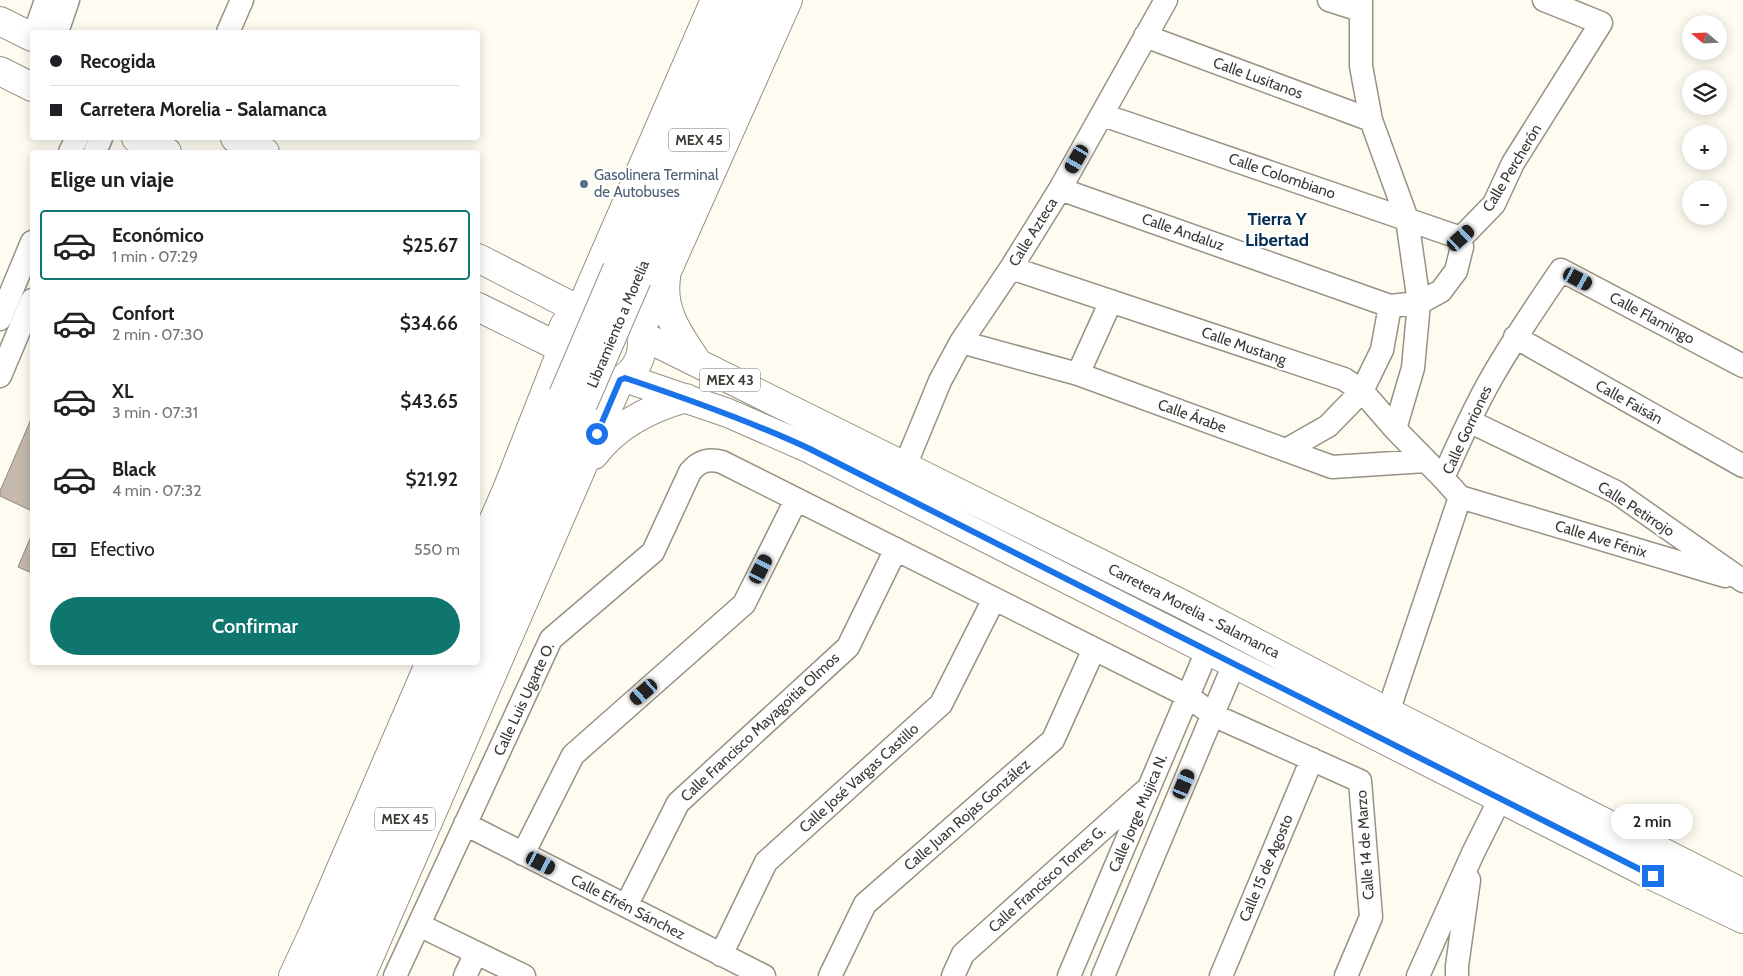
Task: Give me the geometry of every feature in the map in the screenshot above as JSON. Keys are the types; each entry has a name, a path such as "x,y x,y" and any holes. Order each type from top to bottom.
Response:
{"main road":[{"path":"480,551 508,487 563,399 561,350 564,326 573,314 618,270 715,0"},
{"name":"Libramiento a Morelia","path":"480,591 618,270 737,0"},
{"name":"Libramiento a Morelia","path":"618,270 761,0"},
{"path":"361,976 573,488 623,379 633,370 640,357 641,333 666,272 788,0"},
{"path":"0,21 30,37"},
{"path":"0,70 30,86"},
{"path":"140,140 162,150"},
{"path":"239,140 261,150"},
{"path":"480,259 580,309"},
{"path":"516,277 544,285 565,283 579,278 591,270 618,270"},
{"path":"666,272 664,286 668,314 674,327 699,365"},
{"path":"489,312 516,277"},
{"name":"MEX 43","path":"580,309 596,303 620,307 632,317 641,333"},
{"path":"489,312 519,334 533,352 543,382 563,399"},
{"path":"489,312 561,350"},
{"name":"Carretera Morelia - Salamanca","path":"641,333 699,365 1184,604 1388,712 1506,787 1743,919"},
{"name":"MEX 43","path":"561,350 567,366 577,377 584,381 598,385 613,383 623,379"},
{"name":"Carretera Morelia - Salamanca","path":"623,379 686,398 810,449 1234,664 1743,893"},
{"path":"573,488 585,466 600,446 619,429 639,415 662,405 686,398"},
{"name":"Libramiento a Morelia","path":"480,644 563,399"},
{"path":"1184,604 1209,627 1234,664"},
{"path":"293,976 429,665"},
{"name":"MEX 45","path":"316,976 449,665"},
{"name":"MEX 45","path":"338,976 471,665"}],"street":[{"path":"36,30 46,0"},
{"path":"58,30 68,0"},
{"path":"229,30 241,0"},
{"name":"Calle Azteca","path":"905,466 940,381 961,342 1011,268 1060,189 1166,0"},
{"path":"1329,0 1360,5 1361,66 1371,120 1407,219 1419,303 1413,368 1395,430"},
{"name":"Calle Percherón","path":"1461,238 1494,204 1513,163 1601,23 1544,0"},
{"name":"Calle Lusitanos","path":"1145,36 1371,120"},
{"name":"Calle Colombiano","path":"1103,114 1461,238"},
{"name":"Calle Andaluz","path":"1060,189 1390,306"},
{"path":"1286,450 1328,426 1362,391 1382,350 1390,306 1419,303 1441,291 1456,271 1462,247 1461,238"},
{"path":"0,320 30,247"},
{"name":"Calle Mustang","path":"1011,268 1344,379 1362,391 1395,430 1443,478"},
{"name":"Calle Gorriones","path":"1388,712 1460,497 1443,478 1491,378 1515,338 1561,270"},
{"name":"Calle Flamingo","path":"1561,270 1743,366"},
{"path":"1078,374 1111,301"},
{"path":"0,376 30,305"},
{"name":"Calle Faisán","path":"1515,338 1743,466"},
{"name":"Calle Árabe","path":"961,342 1078,374 1332,466 1426,461"},
{"name":"Calle Petirrojo","path":"1469,421 1616,492 1743,581"},
{"name":"Calle 14 de Marzo","path":"704,461 722,462 1188,696 1213,715 1360,781 1371,917 1346,976"},
{"name":"Calle Luis Ugarte O.","path":"395,976 550,639 653,552 690,472 704,461"},
{"name":"Calle Ave Fénix","path":"1460,497 1743,581"},
{"path":"524,854 573,755 744,604 796,500"},
{"name":"Calle Francisco Mayagoitia Olmos","path":"626,906 678,803 848,647 896,549"},
{"name":"Calle José Vargas Castillo","path":"722,954 766,862 941,704 994,599"},
{"name":"Calle Juan Rojas González","path":"830,976 865,904 1053,740 1094,649"},
{"name":"Calle Jorge Mujica N.","path":"1069,976 1207,650"},
{"path":"1102,976 1234,664"},
{"name":"Calle 15 de Agosto","path":"1221,976 1312,759"},
{"name":"Calle Francisco Torres G.","path":"952,976 963,954 1149,787"},
{"path":"1418,976 1473,853 1506,787"},
{"name":"Calle Efrén Sánchez","path":"465,824 764,976"},
{"path":"1456,973 1473,853"},
{"path":"419,925 524,976"},
{"path":"465,976 476,953"}],"building":[{"path":"30,422 30,510 0,496 0,491"},
{"path":"30,539 30,572 18,567"}],"place":[{"name":"Gasolinera Terminal de Autobuses","path":"584,184"}],"district":[{"name":"Tierra Y Libertad","path":"1277,229"}],"route":[{"path":"597,434 620,380 625,378 728,413 769,430 810,449 1653,876"}]}
